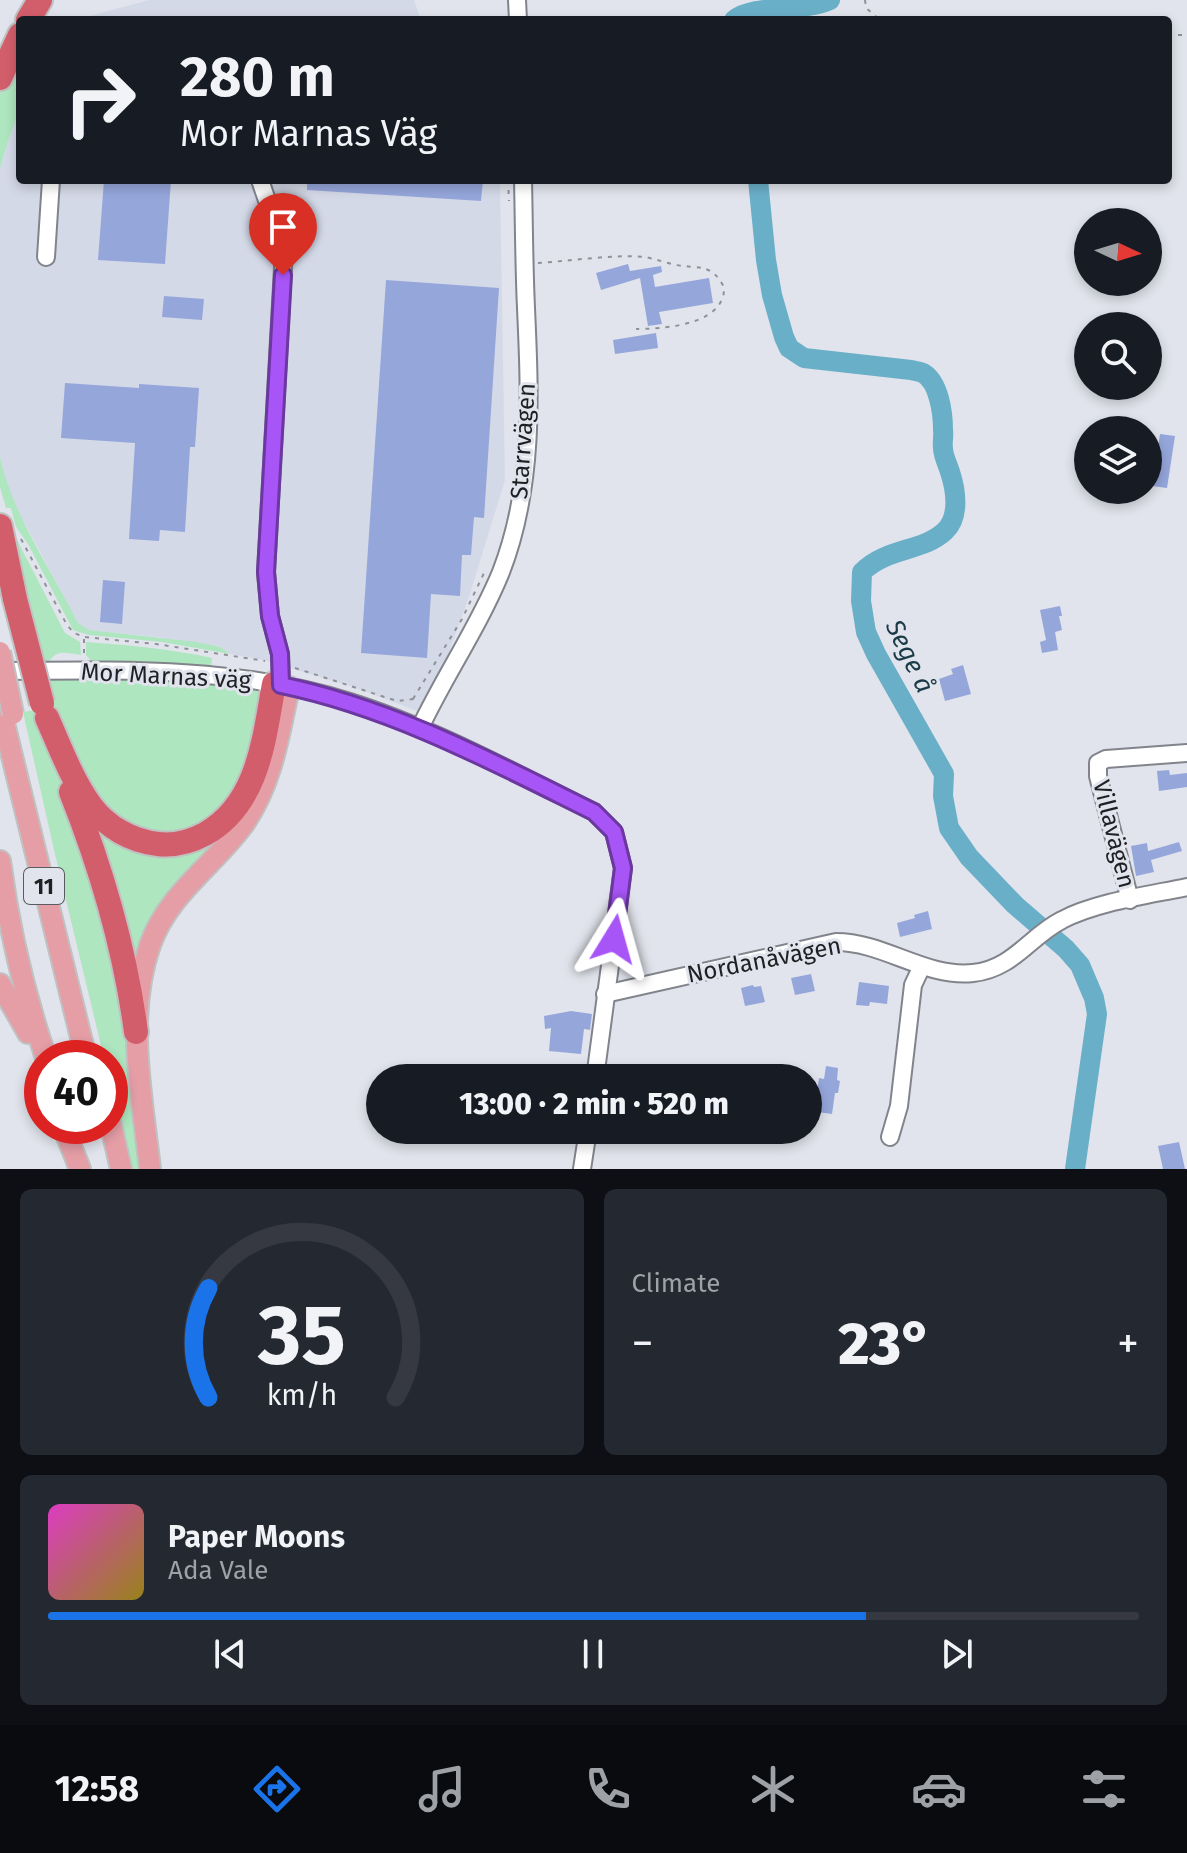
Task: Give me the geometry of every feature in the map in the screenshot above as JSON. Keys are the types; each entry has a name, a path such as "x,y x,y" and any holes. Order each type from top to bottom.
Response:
{"highway":[{"path":"0,78 16,44"},
{"path":"10,531 15,599 58,760 110,902 130,988 136,1032"},
{"path":"44,710 76,780 98,814 127,836 147,842 174,844 193,840 210,831 227,818 240,802 253,777 281,680"}],"main road":[{"name":"11","path":"0,652 5,711 82,1040"},
{"path":"150,1169 136,1032 145,964 154,937 171,905 237,832 259,799 273,759 281,680"},
{"name":"11","path":"5,711 91,1040"},
{"path":"0,861 20,973 40,1040"},
{"path":"0,984 31,1040"},
{"path":"73,1144 82,1169"},
{"path":"106,1144 112,1169"},
{"path":"115,1144 121,1169"}],"street":[{"path":"46,257 51,184"},
{"name":"Mor Marnas väg","path":"261,184 284,250 266,572 281,680"},
{"name":"Starrvägen","path":"420,728 501,571 525,481 529,422 523,184"},
{"name":"Mor Marnas väg","path":"0,671 84,670 281,680 420,728 594,812 614,832 623,868 597,1064"},
{"name":"Villavägen","path":"1130,900 1098,776 1098,763 1106,759 1187,753"},
{"name":"Nordanåvägen","path":"605,994 836,942 871,946 922,966 951,973 975,973 1012,959 1059,921 1086,910 1187,887"},
{"path":"890,1137 899,1106 913,985 922,966"},
{"path":"582,1169 586,1144"}],"path":[{"path":"865,0 866,8 875,16"},
{"path":"508,184 509,207"},
{"path":"524,264 646,257 676,265 701,267 717,274 724,287 722,301 712,312 665,329 636,329"},
{"path":"10,531 70,630 84,637 156,644 281,680 397,701 413,699 430,708"},
{"path":"413,699 462,619 487,568"},
{"path":"84,637 84,670"}],"shaded area":[{"path":"149,0 414,0 420,16 90,16"},
{"path":"16,120 16,184 500,184 505,480 469,597 428,709 420,712 353,687 264,660 230,654 220,647 88,630 78,623 16,507 0,457 0,168"}],"green space":[{"path":"16,59 16,120 0,168 0,93"},
{"path":"0,457 23,521 78,623 89,630 197,642 220,647 230,654 162,642 89,635 73,630 16,527 11,508 6,508 0,487"},
{"path":"16,538 65,633 80,642 81,655 58,654 48,664 40,664 12,539"},
{"path":"86,642 212,658 211,667 92,662 86,655"},
{"path":"146,676 256,688 263,697 253,762 217,820 163,839 104,813 55,721 42,677"},
{"path":"35,710 80,830 115,941 146,1169 130,1169 124,1144 128,1144 128,1040 100,1040 23,712"},
{"path":"84,807 115,836 224,830 136,981"}],"building":[{"path":"104,184 171,184 165,264 98,260"},
{"path":"307,184 483,184 481,201 307,190"},
{"path":"628,264 630,271 661,266 662,272 653,275 655,287 709,278 713,303 659,312 662,324 648,326 640,278 601,290 596,273"},
{"path":"386,280 499,288 484,518 474,517 471,555 462,555 460,596 431,594 427,658 361,653"},
{"path":"164,296 204,299 202,320 162,317"},
{"path":"656,333 658,348 615,354 613,340"},
{"path":"65,383 199,388 195,447 190,447 185,532 160,530 159,541 129,539 135,443 61,438"},
{"path":"1162,434 1175,436 1167,488 1162,487"},
{"path":"103,580 125,582 122,624 100,622"},
{"path":"1060,606 1062,630 1055,632 1058,650 1042,653 1040,642 1046,640 1040,610"},
{"path":"963,665 971,694 945,701 939,679 953,674 951,669"},
{"path":"1169,770 1170,775 1187,773 1187,787 1159,791 1157,771"},
{"path":"1179,842 1182,851 1151,860 1154,872 1136,876 1131,846 1147,843 1148,851"},
{"path":"928,911 932,929 900,937 897,923"},
{"path":"811,974 815,991 795,995 791,978"},
{"path":"859,982 889,986 887,1004 870,1002 869,1006 856,1005"},
{"path":"761,986 765,1002 745,1006 741,988"},
{"path":"571,1011 592,1014 590,1030 584,1029 581,1054 549,1051 551,1028 545,1029 544,1016"},
{"path":"826,1066 838,1068 837,1080 840,1081 832,1114 822,1113"},
{"path":"1179,1142 1185,1169 1163,1169 1158,1146"}],"waterway":[{"name":"Sege å","path":"741,16 830,0"},
{"name":"Sege å","path":"758,184 772,295 789,348 804,358 920,372 933,383 939,398 943,451 955,495 953,518 936,538 882,558 862,572 861,601 866,632 944,774 943,796 949,828 969,857 1080,965 1094,998 1097,1014 1075,1169"}],"route":[{"path":"283,275 266,572 270,616 280,654 281,685 349,702 420,728 594,812 614,832 623,868 614,939"}]}
